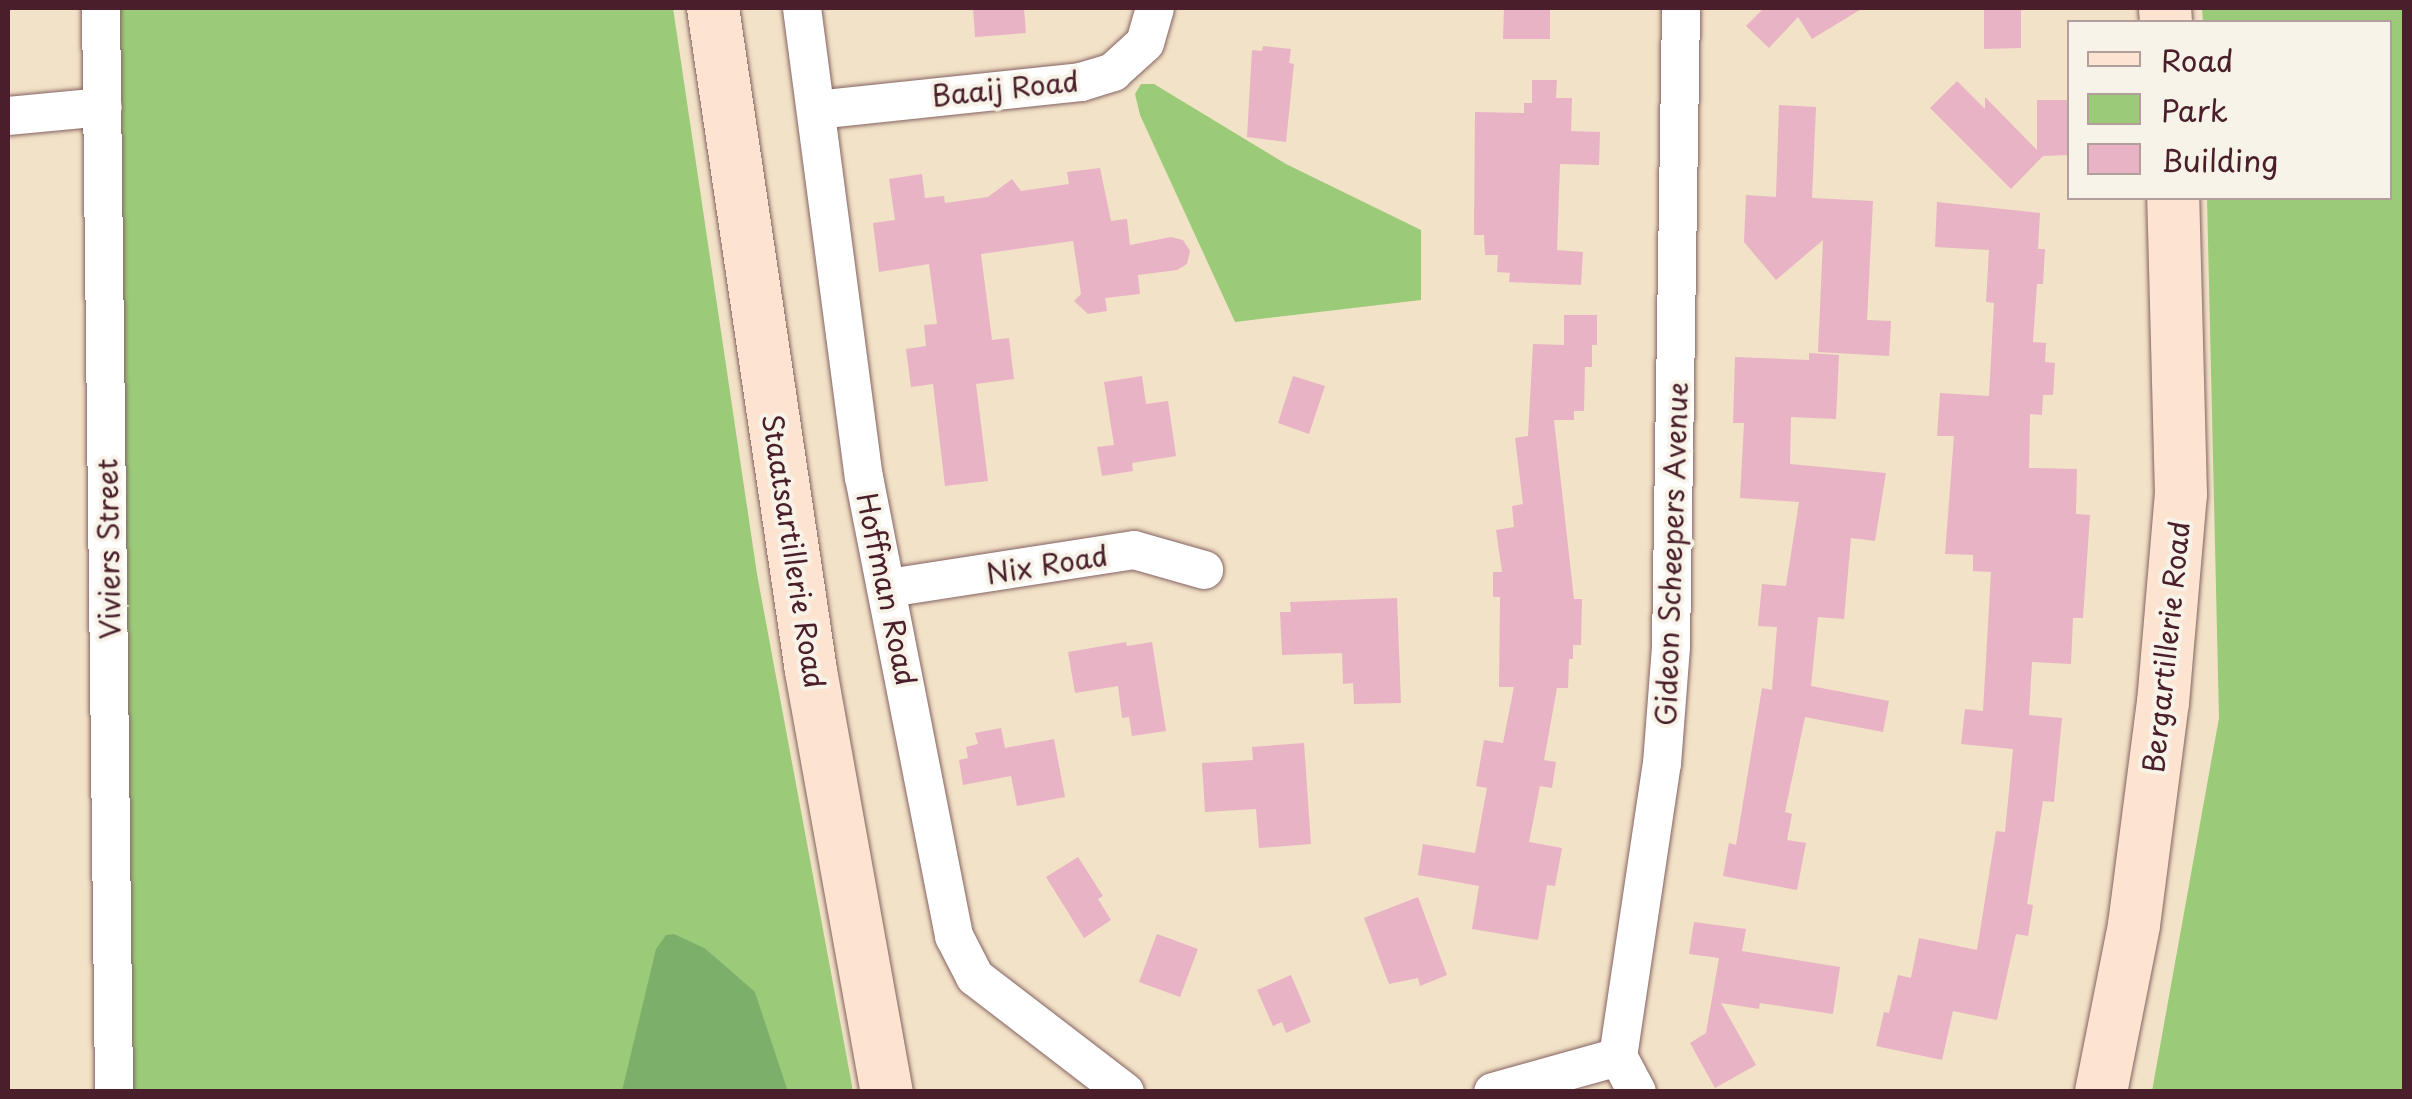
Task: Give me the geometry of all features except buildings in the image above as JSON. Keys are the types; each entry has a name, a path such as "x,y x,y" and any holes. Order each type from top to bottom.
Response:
{"street":[{"name":"Viviers Street","path":"101,8 114,1092"},
{"name":"Staatsartillerie Road","path":"712,8 811,670 887,1092"},
{"name":"Hoffman Road","path":"802,8 864,477 889,588 954,936 975,978 1125,1092"},
{"name":"Baaij Road","path":"816,110 1082,82 1113,72 1145,44 1155,8"},
{"name":"Gideon Scheepers Avenue","path":"1618,1057 1662,764 1672,646 1681,8"},
{"path":"8,116 103,107"},
{"name":"Bergartillerie Road","path":"2101,1092 2138,888 2163,703 2182,495 2174,200"},
{"name":"Nix Road","path":"889,588 1134,550 1204,570"},
{"path":"1493,1092 1618,1057 1637,1092"}],"green space":[{"path":"115,8 673,8 757,574 853,1091 788,1091 755,993 706,949 622,1091 128,1091"},
{"path":"2202,8 2404,8 2404,1091 2152,1091 2219,718 2207,200 2392,200 2392,20 2203,20"},
{"path":"1141,84 1154,84 1286,164 1421,230 1421,300 1235,322 1140,115 1135,94"},
{"path":"674,934 706,949 755,992 788,1091 622,1091 656,949 666,935"}]}
